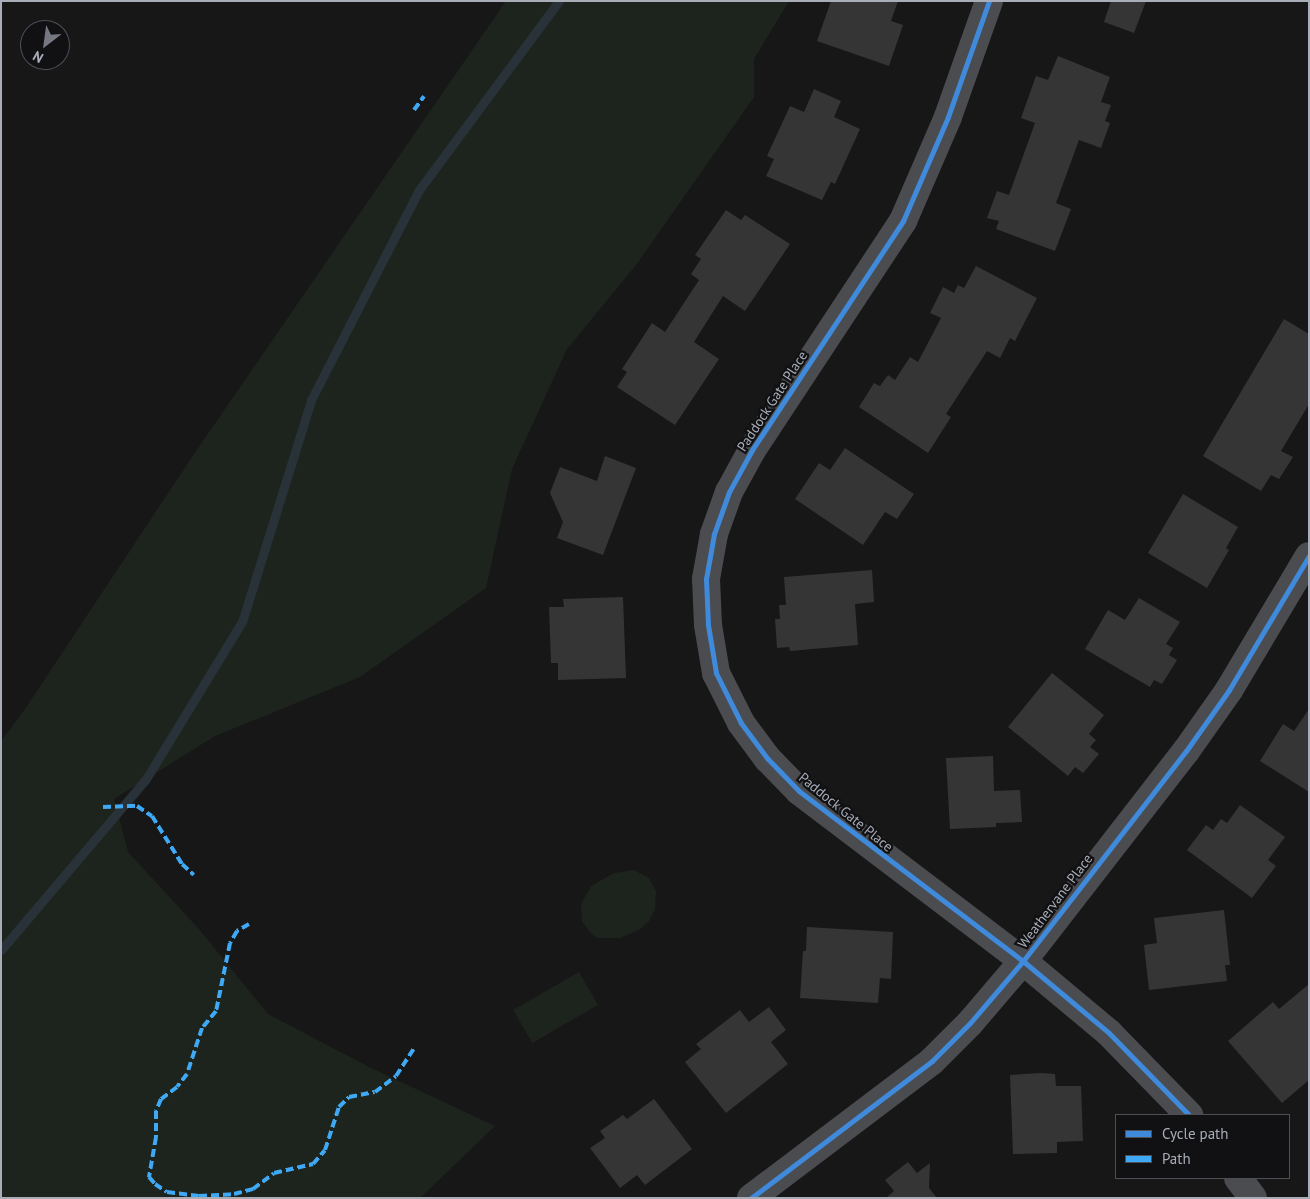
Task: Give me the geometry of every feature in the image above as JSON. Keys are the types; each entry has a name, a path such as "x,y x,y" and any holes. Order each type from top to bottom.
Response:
{"street":[{"name":"Paddock Gate Place","path":"989,1 948,117 903,221 752,450 729,492 714,534 706,579 708,625 716,672 741,722 767,758 799,791 1023,961 1108,1033 1189,1114"},
{"name":"Weathervane Place","path":"751,1198 932,1061 970,1023 1023,961 1186,751 1229,690 1309,556"},
{"path":"1239,1179 1252,1198"}],"shaded area":[{"path":"506,1 789,1 754,59 754,97 636,265 567,349 512,469 486,588 360,677 215,736 114,799 128,852 198,928 268,1014 369,1067 495,1126 420,1198 1,1198 1,741 25,709 194,454"},
{"path":"634,870 649,878 656,891 655,909 649,921 639,930 620,938 597,938 582,921 581,904 591,886 614,873"},
{"path":"579,972 598,1005 532,1043 513,1010"}],"building":[{"path":"831,1 898,1 891,21 903,25 889,66 817,41"},
{"path":"1111,1 1146,1 1134,33 1104,22"},
{"path":"1058,56 1110,77 1101,102 1111,105 1105,121 1110,123 1101,148 1079,140 1056,203 1071,209 1055,251 996,229 999,221 987,218 997,191 1009,195 1035,123 1021,118 1036,76 1048,80"},
{"path":"814,89 841,101 834,117 860,129 835,184 831,182 822,200 766,176 774,159 767,156 790,106 804,112"},
{"path":"726,210 741,220 745,215 790,244 745,311 723,296 694,342 719,359 675,425 617,387 627,372 622,369 652,323 665,332 699,280 691,274 701,259 695,255"},
{"path":"976,266 1037,298 1015,341 1010,338 1000,358 987,351 946,414 951,417 928,453 859,407 874,383 880,386 888,375 895,380 910,357 918,362 941,318 930,313 943,287 954,293 958,285 964,288"},
{"path":"1284,319 1309,334 1309,404 1281,451 1293,457 1279,479 1271,475 1261,491 1203,456"},
{"path":"845,448 914,494 897,519 885,512 863,545 795,499 819,463 830,470"},
{"path":"605,456 636,468 603,555 557,538 563,522 550,493 560,467 597,481"},
{"path":"1183,494 1238,527 1226,548 1229,550 1207,588 1148,553"},
{"path":"872,570 874,602 855,604 858,645 790,651 789,647 777,648 775,619 780,619 779,605 786,605 784,577"},
{"path":"623,597 626,678 558,680 558,663 551,663 549,607 564,607 563,599"},
{"path":"1139,598 1180,622 1166,644 1173,648 1169,655 1177,660 1162,684 1154,680 1150,687 1085,649 1108,610 1125,620"},
{"path":"1052,673 1104,715 1089,734 1096,740 1090,747 1099,754 1083,773 1075,767 1068,776 1008,727"},
{"path":"1309,709 1309,792 1260,761 1283,724 1294,731"},
{"path":"993,756 994,791 1020,790 1022,822 996,823 996,827 950,829 946,758"},
{"path":"1240,805 1285,837 1268,860 1276,866 1252,898 1187,850 1206,825 1213,830 1221,819 1227,823"},
{"path":"1224,910 1230,965 1225,965 1227,981 1149,990 1144,945 1157,943 1154,918"},
{"path":"807,927 893,932 891,979 880,978 878,1003 800,998 803,951 806,951"},
{"path":"1309,984 1309,1080 1282,1103 1228,1041 1273,1002 1279,1009"},
{"path":"769,1007 786,1030 771,1042 788,1064 726,1113 685,1062 701,1049 696,1044 740,1010 749,1022"},
{"path":"1055,1074 1056,1086 1081,1086 1083,1141 1057,1142 1057,1153 1013,1154 1010,1075"},
{"path":"654,1099 692,1149 645,1185 637,1175 620,1188 590,1148 605,1138 600,1131 623,1115 627,1119"},
{"path":"908,1162 917,1173 930,1163 929,1188 937,1198 886,1198 894,1191 885,1180"}],"waterway":[{"path":"1,950 146,779 242,622 311,400 419,190 559,1"}],"marked path":[{"path":"414,110 424,96"},
{"path":"103,807 137,806 152,816 182,864 194,875"},
{"path":"249,924 237,931 230,943 216,1011 202,1028 187,1074 177,1087 161,1099 156,1111 156,1137 149,1177 155,1184 167,1192 199,1196 234,1194 253,1189 274,1173 313,1164 325,1150 339,1107 349,1097 375,1092 396,1076 414,1048"}],"cycle path":[{"path":"989,1 948,117 903,221 752,450 729,492 714,534 706,579 708,625 716,673 741,723 767,758 799,791 1023,961 1109,1033 1188,1114"},
{"path":"751,1198 932,1061 970,1023 1023,961 1186,751 1229,690 1309,556"}]}
